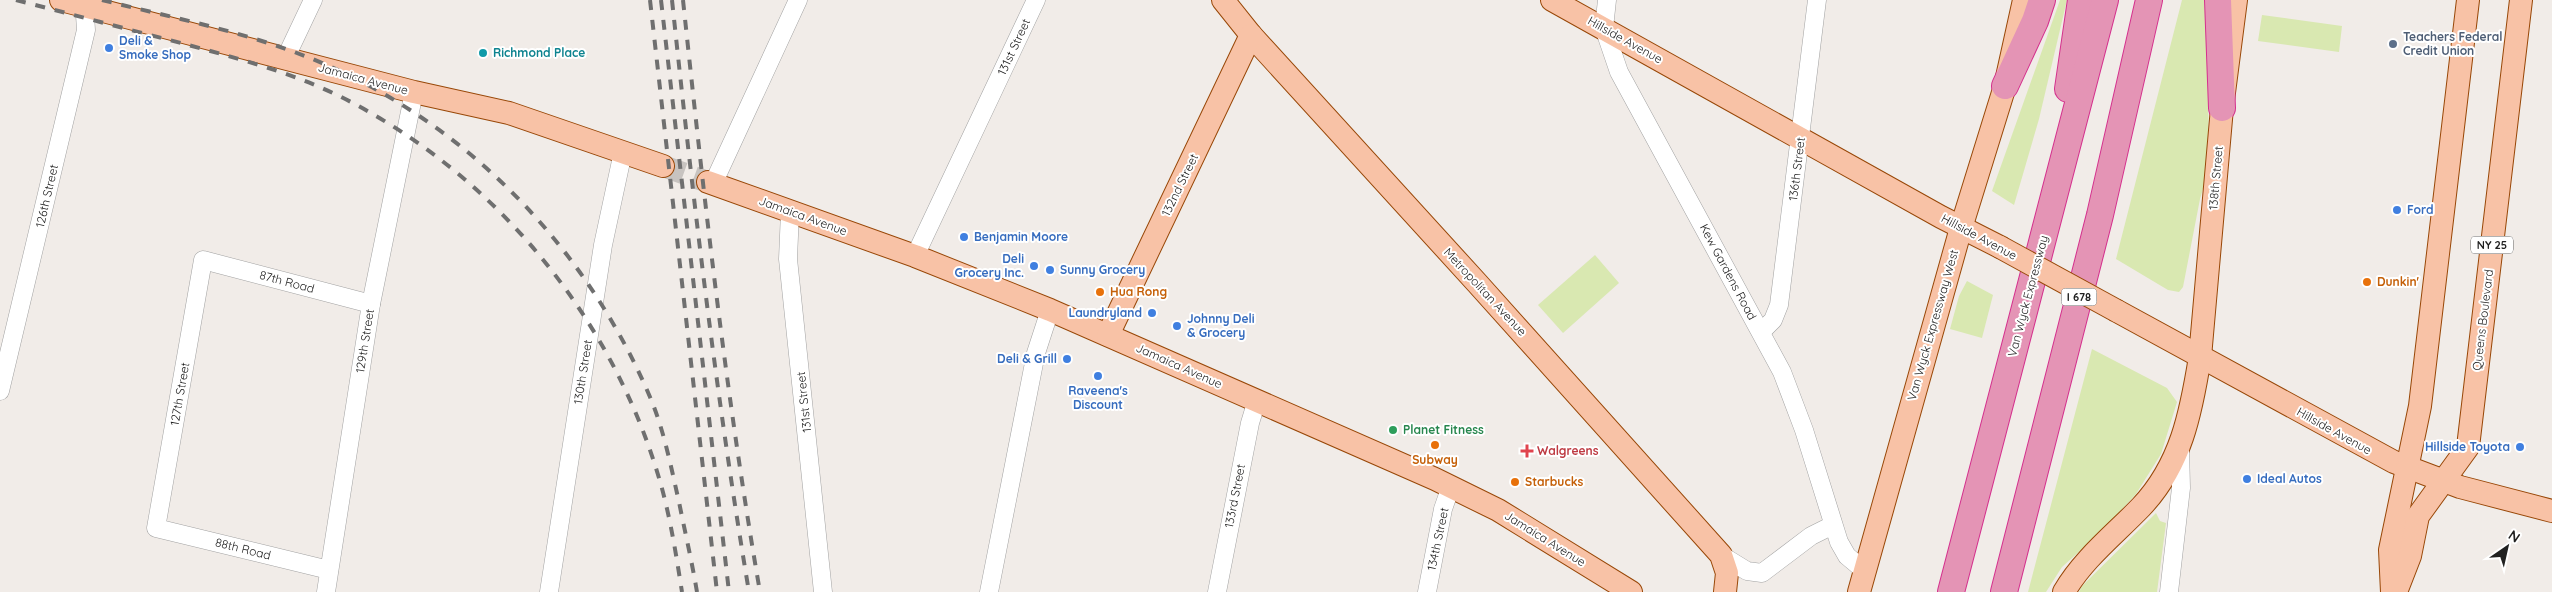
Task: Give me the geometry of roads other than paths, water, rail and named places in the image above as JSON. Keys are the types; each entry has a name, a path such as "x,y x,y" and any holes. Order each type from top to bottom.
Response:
{"highway":[{"path":"2005,86 2035,21 2042,0"},
{"path":"2055,194 2081,0"},
{"name":"Van Wyck Expressway","path":"1951,592 2105,0"},
{"name":"I 678","path":"2004,592 2100,215 2149,0"},
{"path":"2218,0 2222,108"}],"main road":[{"name":"Jamaica Avenue","path":"61,0 85,3 414,92 509,113 663,166"},
{"name":"Metropolitan Avenue","path":"1223,0 1250,35 1477,282 1721,554 1727,573 1726,592"},
{"name":"Hillside Avenue","path":"1552,0 1961,228 2000,247 2369,450 2407,468 2444,482 2503,500 2552,510"},
{"name":"Van Wyck Expressway West","path":"1859,592 1961,228 2005,86 2024,0"},
{"name":"138th Street","path":"2200,357 2222,108 2236,0"},
{"path":"2392,592 2390,550 2420,406 2468,0"},
{"name":"Queens Boulevard","path":"2396,592 2410,556 2418,516 2468,447 2521,0"},
{"name":"132nd Street","path":"1108,335 1250,35"},
{"name":"Jamaica Avenue","path":"711,183 915,256 1050,310 1258,400 1451,486 1512,518 1631,592"},
{"path":"2064,592 2079,570 2156,490 2168,472 2180,448 2192,403 2200,357"}],"street":[{"path":"286,57 313,0"},
{"path":"711,183 798,0"},
{"name":"131st Street","path":"915,256 1036,0"},
{"path":"1604,28 1607,0"},
{"name":"136th Street","path":"1761,332 1773,320 1779,305 1817,0"},
{"name":"126th Street","path":"0,391 86,30 85,3"},
{"name":"Kew Gardens Road","path":"1604,28 1619,72 1761,332 1792,393 1833,525 1847,556 1865,571"},
{"name":"129th Street","path":"326,592 371,304 414,92"},
{"name":"130th Street","path":"549,592 603,245 622,152"},
{"name":"131st Street","path":"790,212 788,259 823,592"},
{"name":"87th Road","path":"203,260 371,304"},
{"name":"127th Street","path":"156,528 203,260"},
{"path":"989,592 1036,353 1050,310"},
{"name":"133rd Street","path":"1216,592 1250,423 1258,400"},
{"path":"2169,592 2181,488 2180,448"},
{"name":"134th Street","path":"1427,592 1443,509 1451,486"},
{"path":"1721,554 1747,571 1762,573 1811,536 1833,525"},
{"name":"88th Road","path":"156,528 329,570"}],"tunnel":[{"path":"663,166 708,182"}],"railway":[{"path":"16,0 239,59 277,71 333,93 390,124 443,161 492,204 536,251 575,303 609,358 637,417 659,478 670,520 682,592"},
{"path":"102,0 224,30 284,48 342,72 393,99 440,131 485,167 526,206 563,250 596,296 625,345 650,397 670,462 697,592"},
{"path":"650,0 717,592"},
{"path":"661,0 729,592"},
{"path":"672,0 706,297 726,445 749,592"},
{"path":"683,0 726,371 760,592"}],"place":[{"name":"Teachers Federal Credit Union","path":"2393,44"},
{"name":"Deli & Smoke Shop","path":"109,48"},
{"name":"Richmond Place","path":"483,53"},
{"name":"Ford","path":"2397,210"},
{"name":"Benjamin Moore","path":"964,237"},
{"name":"Deli Grocery Inc.","path":"1034,266"},
{"name":"Sunny Grocery","path":"1050,270"},
{"name":"Dunkin'","path":"2367,282"},
{"name":"Hua Rong","path":"1100,292"},
{"name":"Laundryland","path":"1152,313"},
{"name":"Johnny Deli & Grocery","path":"1177,326"},
{"name":"Deli & Grill","path":"1067,359"},
{"name":"Raveena's Discount","path":"1098,376"},
{"name":"Planet Fitness","path":"1393,430"},
{"name":"Subway","path":"1435,445"},
{"name":"Hillside Toyota","path":"2520,447"},
{"name":"Walgreens","path":"1527,451"},
{"name":"Ideal Autos","path":"2247,479"},
{"name":"Starbucks","path":"1515,482"}]}
